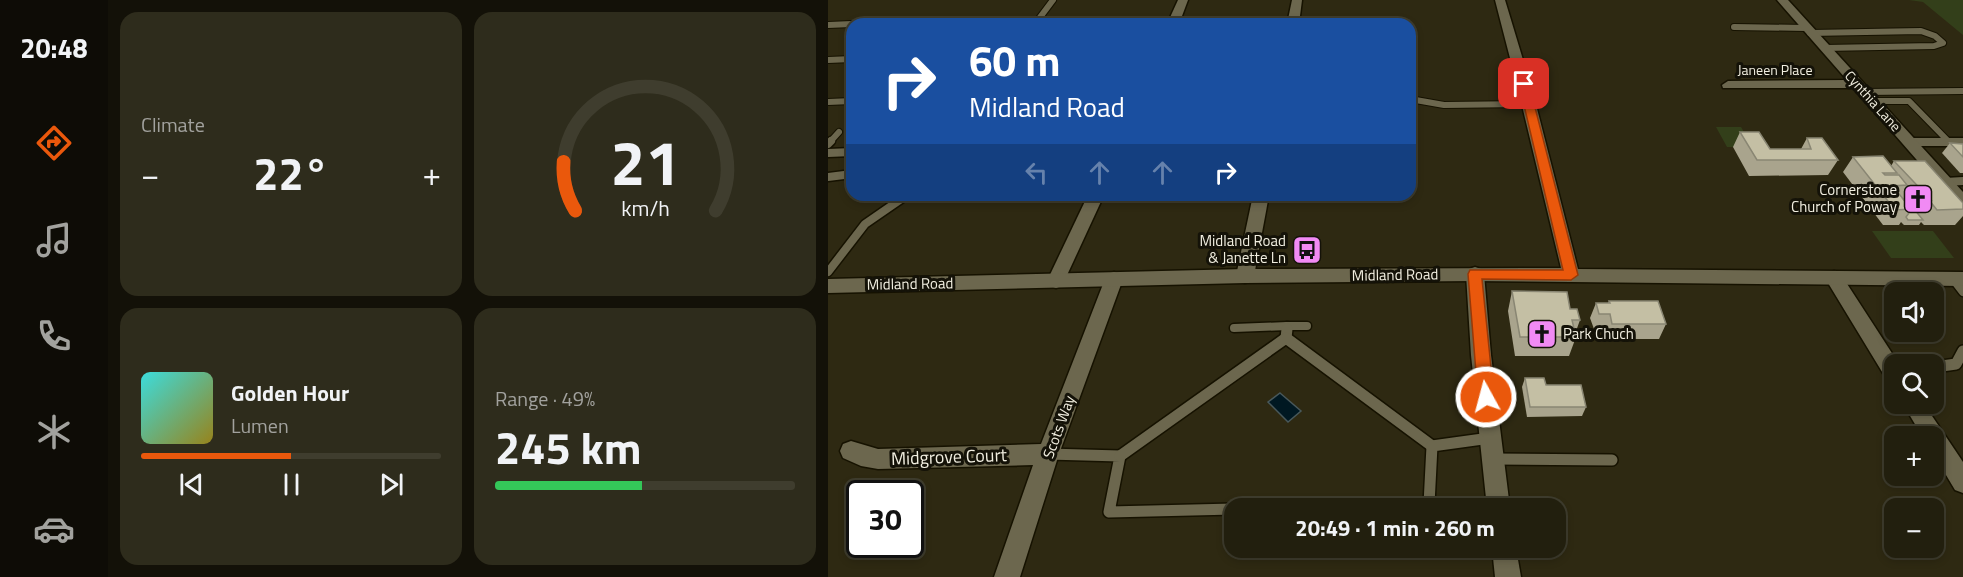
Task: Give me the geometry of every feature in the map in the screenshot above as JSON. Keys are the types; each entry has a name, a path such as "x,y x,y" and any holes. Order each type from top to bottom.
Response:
{"street":[{"path":"1176,18 1183,0"},
{"path":"1294,18 1297,0"},
{"path":"1500,0 1524,84 1571,275"},
{"name":"Cynthia Lane","path":"1782,0 1962,200"},
{"name":"Janeen Place","path":"1728,85 1865,92"},
{"path":"1056,281 1093,201"},
{"path":"1245,276 1260,201"},
{"path":"1475,274 1498,498"},
{"name":"Midland Road","path":"828,286 1245,276 1475,274 1834,278 1960,283"},
{"path":"1834,278 1884,358"},
{"name":"Scots Way","path":"1006,577 1048,454 1114,279"},
{"path":"1919,414 1963,482"},
{"name":"Midgrove Court","path":"851,451 861,456 878,459 1048,454"},
{"path":"1505,558 1508,577"}],"lane":[{"path":"1039,18 1053,0"},
{"path":"828,25 846,24"},
{"path":"1734,27 1921,31 1935,36 1943,44 1824,48"},
{"path":"828,60 846,59"},
{"path":"1509,104 1505,90 1509,86 1524,84"},
{"path":"1865,92 1963,91"},
{"path":"1865,92 1909,101 1949,142"},
{"path":"1416,100 1444,105 1529,104"},
{"path":"828,102 846,101"},
{"path":"828,144 839,132"},
{"path":"1910,142 1963,142"},
{"path":"828,153 846,152"},
{"path":"828,177 846,175"},
{"path":"1945,182 1963,181"},
{"path":"828,272 865,224 898,201"},
{"path":"1234,328 1286,332 1307,326"},
{"path":"1286,332 1432,446 1490,438"},
{"path":"1048,454 1120,456 1286,332"},
{"path":"1944,366 1956,364 1963,351"},
{"path":"1429,498 1432,446"},
{"path":"1120,456 1109,512 1224,509"},
{"path":"1493,459 1612,460"}],"green space":[{"path":"1909,0 1963,0 1963,35 1923,2"},
{"path":"1716,127 1741,127 1753,147 1727,147"},
{"path":"1872,231 1933,231 1954,258 1891,258"}],"water":[{"path":"1280,393 1301,411 1288,422 1268,402"}],"building":[{"path":"1740,132 1759,132 1770,149 1811,149 1807,138 1822,138 1838,160 1757,160"},
{"path":"1950,143 1963,144 1963,157"},
{"path":"1883,156 1897,173 1883,173 1899,175 1907,185 1892,186 1912,209 1895,210 1853,157"},
{"path":"1894,161 1925,161 1963,203 1963,209 1937,210 1929,200 1931,200"},
{"path":"1903,199 1906,199 1923,220 1908,220 1906,217 1912,209"},
{"path":"1512,291 1567,292 1570,309 1577,309 1580,320 1572,320 1576,337 1520,337"},
{"path":"1609,301 1658,301 1666,324 1612,324 1610,314 1599,314 1596,303 1610,303"},
{"path":"1525,378 1544,378 1546,385 1581,385 1586,407 1530,407"}],"place":[{"name":"Cornerstone Church of Poway","path":"1918,199"},
{"name":"Midland Road & Janette Ln","path":"1307,250"},
{"name":"Park Chuch","path":"1542,334"}],"route":[{"path":"1486,397 1475,274 1571,275 1524,84"}]}
